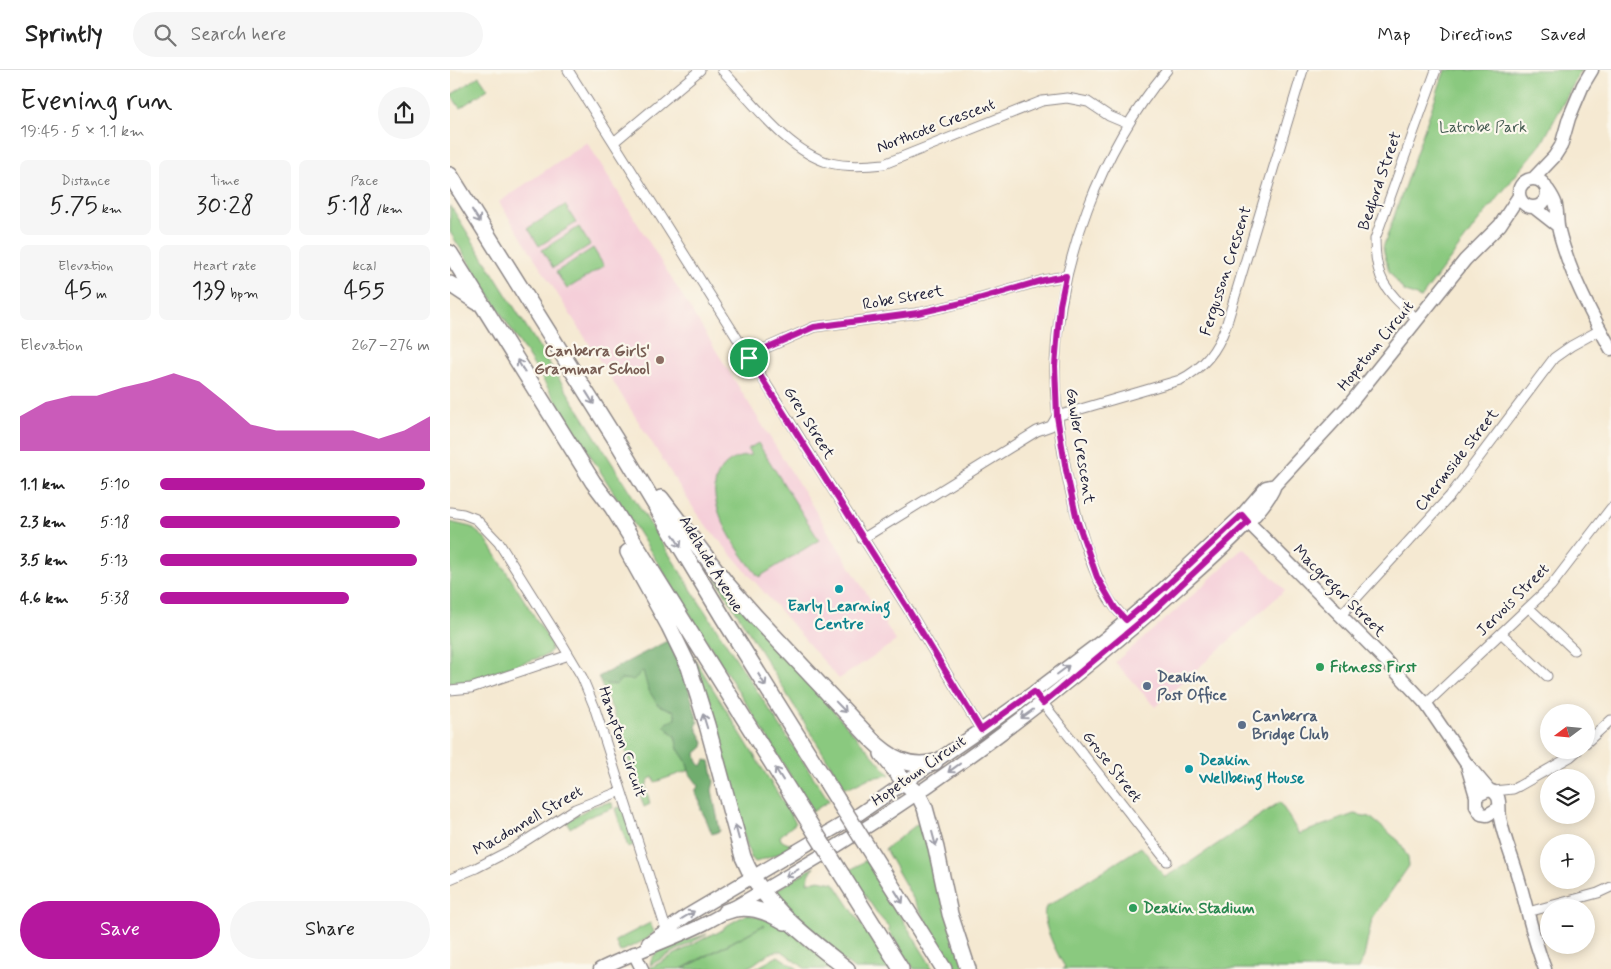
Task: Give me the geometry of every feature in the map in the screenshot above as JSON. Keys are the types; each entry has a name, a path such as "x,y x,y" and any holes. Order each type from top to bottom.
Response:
{"highway":[{"name":"Adelaide Avenue","path":"450,175 616,440 724,619 944,969"},
{"path":"450,253 593,482 617,515 901,969"},
{"path":"450,284 466,293 486,309"},
{"path":"616,440 726,583 871,739 889,755 901,761 919,764 935,762"},
{"path":"593,482 605,512 662,613 688,667 707,725 743,857 754,877 778,910 801,932 847,969"},
{"path":"871,739 905,783 918,794 929,820 950,914 968,969"},
{"path":"725,912 742,907 755,909 773,915 801,932"}],"main road":[{"path":"1558,226 1523,203 1519,196 1521,185 1533,179 1554,157 1583,85 1592,70"},
{"path":"1533,208 1540,206 1546,200 1554,157"},
{"path":"1533,179 1538,180 1547,188 1554,200 1558,209 1558,226 1568,262 1611,349"},
{"name":"Hopetoun Circuit","path":"668,934 703,924 725,912 845,841 918,794 1043,703 1129,624 1194,574 1245,519 1272,494 1275,485 1349,405 1465,260 1500,225 1519,196"},
{"name":"Hopetoun Circuit","path":"1500,225 1533,208"},
{"name":"Macgregor Street","path":"1245,519 1426,704 1466,763 1491,790"},
{"name":"Hopetoun Circuit","path":"600,969 668,934 754,877 840,826 981,730 1107,637 1129,624"},
{"name":"Grey Street","path":"981,730 989,742"},
{"name":"Macgregor Street","path":"1466,763 1476,796"},
{"path":"1499,806 1490,814 1482,814 1477,809 1475,803 1476,796 1491,790 1499,796 1504,838 1515,866 1545,969"},
{"path":"1486,814 1504,838"},
{"path":"634,953 642,969"}],"street":[{"name":"Grey Street","path":"568,70 908,609 981,730"},
{"path":"614,142 700,70"},
{"name":"Northcote Crescent","path":"722,70 786,138 805,152 830,163 858,166 884,164 1042,101 1067,98 1088,102 1109,116 1128,124"},
{"name":"Gawler Crescent","path":"1129,624 1115,608 1097,577 1077,520 1057,416 1055,366 1060,305 1066,276 1081,228 1101,177 1128,124 1167,70"},
{"name":"Fergusson Crescent","path":"862,538 1037,431 1051,426 1057,416 1180,380 1193,374 1210,357 1220,342 1226,326 1303,70"},
{"name":"Bedford Street","path":"1418,320 1390,294 1381,278 1375,259 1375,239 1436,70"},
{"name":"Robe Street","path":"749,358 766,348 814,327 918,313 1066,276"},
{"name":"Chermside Street","path":"1340,615 1450,496 1554,358 1600,330"},
{"name":"Jervois Street","path":"1426,704 1551,586 1611,508"},
{"name":"Hampton Circuit","path":"450,512 476,519 500,543 582,677 594,706 668,934"},
{"path":"1528,608 1574,650"},
{"path":"1501,633 1548,676"},
{"path":"450,690 471,688 569,655"},
{"name":"Grose Street","path":"1034,692 1167,861"},
{"path":"1595,735 1611,720"},
{"path":"1499,806 1513,789 1566,759"},
{"path":"1491,790 1513,789"},
{"name":"Macdonnell Street","path":"450,879 511,850 575,809 621,791"},
{"path":"1528,912 1598,893 1611,887"}],"shaded area":[{"name":"Canberra Girls' Grammar School","path":"587,142 896,641 839,679 699,517 499,202"},
{"path":"1242,549 1245,549 1285,590 1155,707 1115,662 1181,606"}],"green space":[{"name":"Latrobe Park","path":"1445,70 1581,70 1542,143 1477,223 1421,298 1404,291 1389,271 1383,248"},
{"path":"479,76 488,89 460,108 451,95"},
{"path":"450,205 701,605 829,801 812,812 769,740 450,232"},
{"path":"565,205 576,223 539,246 528,228"},
{"path":"579,227 590,245 553,268 542,250"},
{"path":"593,248 604,266 567,289 556,272"},
{"path":"758,443 819,540 759,577 733,541 718,511 715,496 716,482 721,470 734,459 751,455 748,449"},
{"path":"450,522 471,527 486,539 551,643 551,650 547,655 465,682 450,683"},
{"path":"713,574 890,775 869,778 851,787 844,787"},
{"path":"681,637 796,823 780,836 781,840 788,844 800,842 786,851 755,862 751,858"},
{"path":"669,641 689,690 698,722 696,727 704,742 703,747 696,753 697,761 702,766 705,760 710,761 714,782 712,790 720,831 712,834 696,795 696,789 699,786 690,774 686,761 678,749 675,736 665,727 666,723 676,719 674,711 658,705 648,689 643,671 633,680 621,679 616,685 605,684 598,677"},
{"path":"643,670 658,705 674,711 676,719 666,723 665,727 675,736 678,749 690,770 655,782 653,777 648,780 646,787 650,804 644,807 614,713 598,677 609,685 621,679 633,679"},
{"path":"1280,802 1299,834 1354,814 1370,817 1399,841 1408,858 1409,866 1372,919 1364,957 1358,969 1062,969 1065,967 1047,928 1045,920 1046,907 1141,847 1165,877"},
{"path":"612,803 613,808 588,817 570,828 567,821 591,807"},
{"path":"619,807 623,809 634,845 628,847 615,809"},
{"path":"920,822 931,846 965,969 953,969 885,849"},
{"path":"866,860 933,969 914,969 888,930 890,928 879,916 849,871"},
{"path":"814,867 807,883 819,880 834,883 891,969 854,969 810,934 772,893"},
{"path":"747,914 781,924 837,969 806,969 782,951 777,951 768,954 747,968 683,969 764,925 681,969 650,969 724,929 724,927"},
{"path":"650,923 654,932 647,939 620,952 615,941"},
{"path":"707,934 650,965 658,952 665,947"},
{"path":"778,956 798,969 755,969"}],"place":[{"name":"Canberra Girls' Grammar School","path":"660,360"},
{"name":"Early Learning Centre","path":"839,589"},
{"name":"Fitness First","path":"1320,667"},
{"name":"Deakin Post Office","path":"1147,686"},
{"name":"Canberra Bridge Club","path":"1242,725"},
{"name":"Deakin Wellbeing House","path":"1189,769"},
{"name":"Deakin Stadium","path":"1133,908"}],"route":[{"path":"1066,276 1057,333 1055,366 1057,416 1077,520 1097,577 1115,608 1126,620 1163,589 1242,515 1248,522 1152,612 1043,703 1034,692 981,730 908,609 749,358 766,348 814,327 918,313 1066,276"}]}
